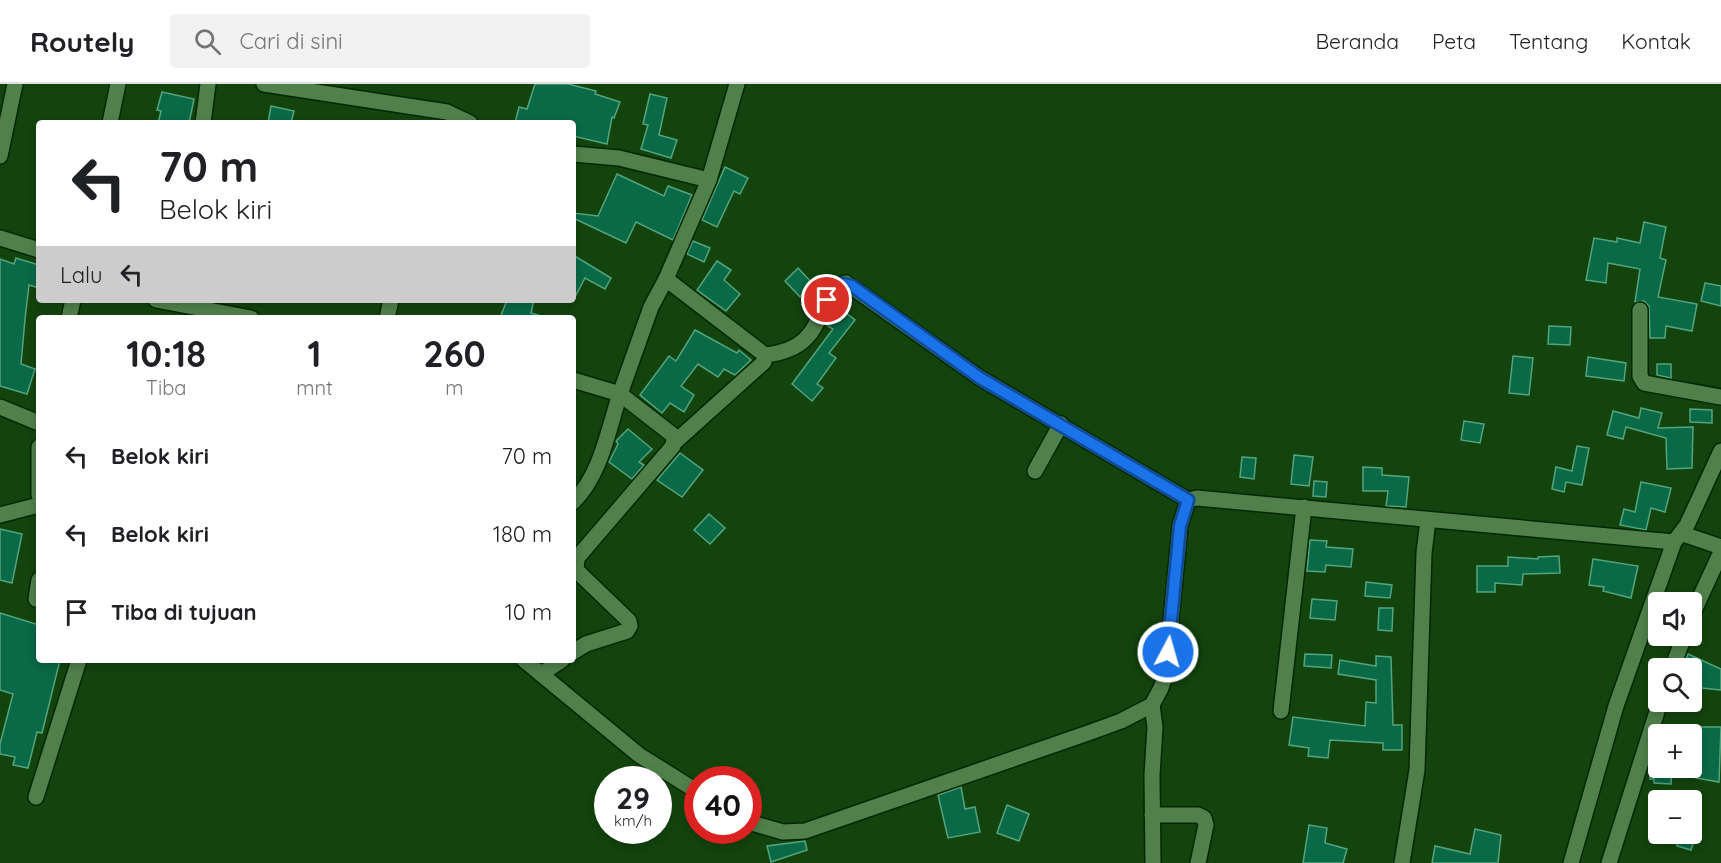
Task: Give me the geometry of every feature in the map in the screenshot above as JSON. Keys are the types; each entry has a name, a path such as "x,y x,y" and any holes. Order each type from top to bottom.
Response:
{"street":[{"path":"0,156 15,84"},
{"path":"111,120 118,84"},
{"path":"203,120 208,84"},
{"path":"264,84 447,112 464,120"},
{"path":"576,499 596,469 651,307 666,279 709,180 737,84"},
{"path":"576,154 619,158 709,180"},
{"path":"0,238 36,249"},
{"path":"666,279 765,355 784,353 804,341 818,322 827,300 846,283 980,378 1188,500 1197,498 1428,520 1683,538 1718,548 1701,592"},
{"path":"172,303 234,315"},
{"path":"1640,310 1640,376 1644,382 1721,398"},
{"path":"576,563 584,549 675,442 764,362 765,355"},
{"path":"576,381 620,394 661,423 675,436 675,442"},
{"path":"0,407 36,422"},
{"path":"1035,471 1061,424"},
{"path":"1571,863 1616,706 1683,538 1721,451"},
{"path":"1153,863 1155,727 1152,705 1166,673 1180,526 1188,500"},
{"path":"0,515 36,506"},
{"path":"1281,711 1304,507"},
{"path":"1402,863 1418,770 1424,553 1428,520"},
{"path":"576,570 629,621 630,626 627,631 586,644 576,650"},
{"path":"36,797 78,663"},
{"path":"528,663 639,755 684,783"},
{"path":"541,674 558,663"},
{"path":"762,826 783,832 805,831 1099,729 1152,705"},
{"path":"1609,863 1657,712"},
{"path":"1152,815 1198,815 1204,818 1206,825 1198,863"}],"building":[{"path":"535,84 568,84 596,91 595,94 620,102 614,118 612,117 607,144 576,137 576,120 516,120 519,107 527,109"},
{"path":"162,92 194,99 190,120 159,120 161,111 157,110"},
{"path":"650,94 667,98 659,135 677,140 671,158 641,149 648,125 643,124"},
{"path":"271,106 294,111 292,120 269,120"},
{"path":"725,167 748,178 740,194 734,191 717,227 702,220"},
{"path":"617,174 664,196 668,186 692,195 673,240 636,222 626,243 576,219 576,213 598,216"},
{"path":"1644,222 1666,227 1660,258 1666,260 1658,297 1697,304 1692,331 1666,326 1665,338 1650,338 1649,306 1644,301 1635,302 1640,269 1608,263 1606,283 1586,280 1594,238 1617,242 1617,238 1640,243"},
{"path":"693,241 710,248 704,262 687,254"},
{"path":"576,257 611,278 605,289 585,278 576,295"},
{"path":"16,258 36,264 36,287 29,285 21,364 35,369 27,394 0,386 0,259 14,264"},
{"path":"717,261 731,270 724,280 740,294 726,311 697,290"},
{"path":"798,268 813,284 800,297 785,281"},
{"path":"1705,283 1721,286 1721,306 1701,301"},
{"path":"506,303 533,303 531,313 538,315 501,315"},
{"path":"841,309 855,320 829,353 836,358 817,384 823,388 812,401 792,384 833,329 828,326"},
{"path":"1549,326 1571,327 1570,345 1548,344"},
{"path":"695,330 737,353 739,350 751,360 735,375 724,369 718,377 698,364 681,386 694,395 684,412 670,403 662,413 640,395 669,356 676,361"},
{"path":"1513,356 1533,358 1529,395 1509,393"},
{"path":"1588,357 1626,363 1624,381 1586,376"},
{"path":"1657,364 1671,364 1671,378 1657,375"},
{"path":"1641,408 1662,413 1658,428 1693,427 1692,468 1667,469 1666,438 1626,427 1623,439 1607,435 1613,411 1639,418"},
{"path":"1690,409 1712,410 1712,423 1690,422"},
{"path":"1464,421 1484,424 1480,443 1461,440"},
{"path":"628,429 652,449 639,462 644,465 632,479 609,462 618,444 616,441"},
{"path":"1577,446 1589,448 1582,485 1566,482 1564,492 1552,489 1556,467 1572,471"},
{"path":"680,453 703,470 682,497 657,480"},
{"path":"1294,455 1313,457 1309,486 1291,484"},
{"path":"1242,457 1256,458 1254,479 1240,477"},
{"path":"1363,467 1382,468 1382,475 1409,477 1406,507 1386,506 1388,491 1363,491"},
{"path":"1314,481 1327,482 1326,497 1313,496"},
{"path":"1641,482 1671,488 1665,512 1651,508 1646,530 1620,525 1624,509 1635,512"},
{"path":"709,514 725,528 710,544 694,530"},
{"path":"0,529 22,534 12,583 0,580"},
{"path":"1310,540 1327,541 1326,547 1353,549 1351,567 1326,565 1325,572 1307,571"},
{"path":"1559,556 1560,573 1523,574 1522,585 1495,583 1495,592 1477,592 1477,566 1508,566 1508,557 1538,559 1538,557"},
{"path":"1593,559 1638,566 1631,598 1603,591 1604,587 1589,585"},
{"path":"1366,582 1392,585 1390,598 1365,596"},
{"path":"1312,599 1337,601 1335,620 1310,618"},
{"path":"1379,608 1393,608 1392,631 1378,630"},
{"path":"0,613 36,624 36,663 59,663 42,733 37,732 28,768 13,765 15,757 0,754 0,744 13,694 0,690"},
{"path":"1305,654 1332,655 1331,668 1304,666"},
{"path":"1376,656 1391,657 1393,725 1402,725 1402,750 1383,750 1383,743 1330,740 1328,758 1308,756 1309,748 1289,745 1293,717 1365,726 1366,702 1376,703 1376,680 1338,674 1340,660 1376,666"},
{"path":"1702,660 1721,669 1721,690 1702,688"},
{"path":"1702,727 1721,727 1719,782 1696,778 1702,778"},
{"path":"1671,778 1671,784 1654,783 1654,779 1650,779"},
{"path":"961,787 965,809 975,807 980,832 948,838 938,795"},
{"path":"1007,805 1029,814 1019,841 997,833"},
{"path":"1309,825 1327,828 1325,843 1347,849 1343,863 1303,863"},
{"path":"1475,829 1501,835 1498,863 1432,863 1435,846 1470,854"},
{"path":"805,841 807,850 771,862 767,846"},
{"path":"1678,844 1693,844 1691,850 1677,846"}],"route":[{"path":"827,300 844,283 852,286 980,378 1188,500 1180,526 1168,652"}]}
